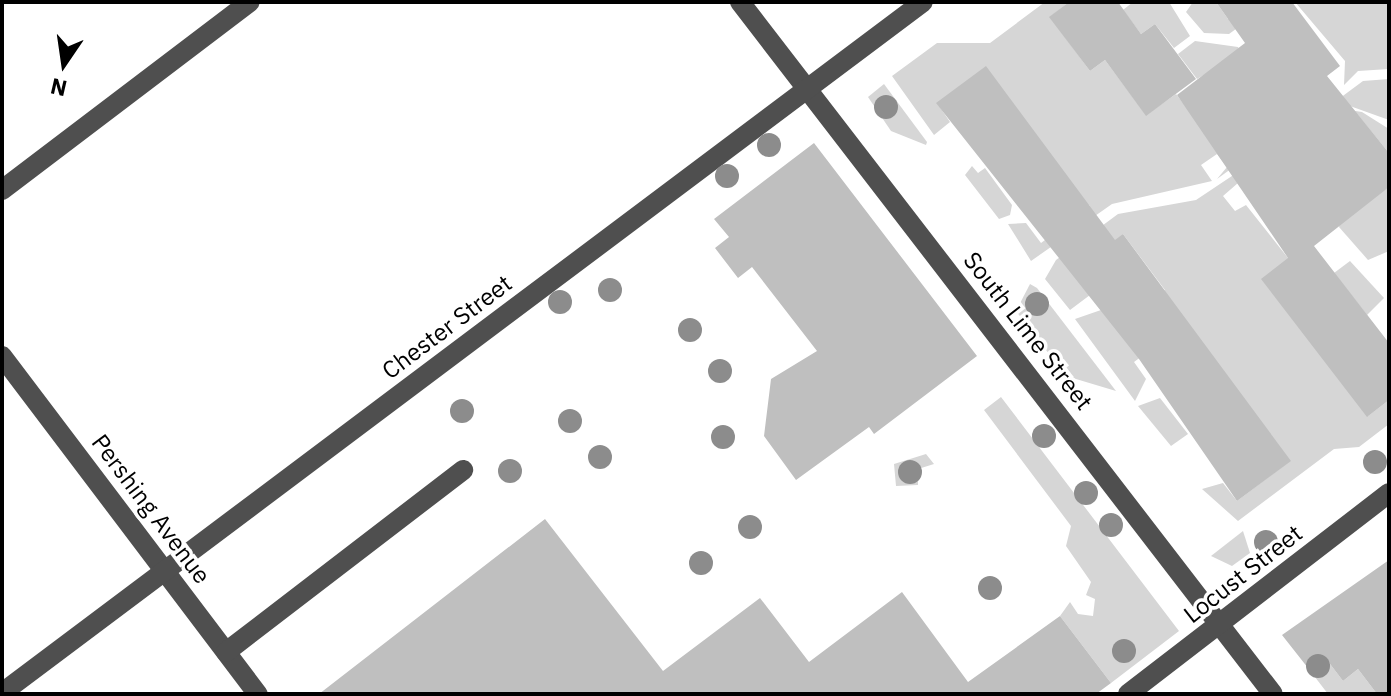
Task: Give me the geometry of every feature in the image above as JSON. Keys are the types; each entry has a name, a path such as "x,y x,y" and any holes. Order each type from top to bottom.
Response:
{"street":[{"path":"2,190 226,9 250,2"},
{"name":"South Lime Street","path":"740,2 1222,623 1273,694"},
{"name":"Chester Street","path":"2,693 923,2"},
{"name":"Pershing Avenue","path":"2,356 258,694"},
{"path":"226,652 463,470"},
{"name":"Locust Street","path":"1128,694 1389,493"}],"shaded area":[{"path":"1045,2 1069,2 1050,17 1090,71 1105,60 1146,115 1176,94 1222,154 1293,124 1217,179 1227,167 1217,154 1201,165 1212,181 1112,204 1031,261 1008,224 1026,223 1041,243 1090,206 937,103 950,122 934,135 892,76 937,43 990,43"},
{"path":"1133,2 1169,2 1190,36 1174,48 1155,24 1141,34 1123,10"},
{"path":"1193,2 1216,2 1228,19 1273,2 1229,34 1204,33 1186,12"},
{"path":"1295,2 1389,2 1389,69 1358,71 1344,85 1345,61"},
{"path":"1195,41 1238,47 1241,53 1197,79 1178,54"},
{"path":"1389,79 1389,120 1336,101 1363,81"},
{"path":"884,84 927,142 926,145 891,131 868,97"},
{"path":"1330,107 1362,112 1389,129 1389,153 1358,115"},
{"path":"1292,136 1223,196 1235,211 1246,205 1288,258 1368,416 1389,400 1389,424 1359,447 1334,449 1238,521 1202,489 1223,483 1237,501 1290,461 1187,323 1134,362 1146,379 1135,401 1075,319 1101,310 1116,328 1165,290 1123,234 1090,295 1070,310 1045,279 1056,260 1118,214 1196,200"},
{"path":"972,166 978,173 985,168 1012,205 1010,215 999,219 965,175"},
{"path":"1389,187 1389,251 1368,260 1339,227 1342,217"},
{"path":"1350,261 1384,298 1367,315 1334,273"},
{"path":"1030,284 1037,288 1116,391 1066,376 1016,311"},
{"path":"1001,397 1179,631 1111,683 1060,616 1070,602 1078,614 1093,616 1095,599 1086,595 1091,582 1066,546 1071,526 984,410"},
{"path":"1160,398 1188,434 1171,446 1138,406"},
{"path":"926,454 934,464 918,469 918,485 896,486 894,464"},
{"path":"1243,531 1250,553 1232,566 1211,556"},
{"path":"1324,656 1343,681 1358,669 1377,694 1328,694 1308,668"}],"building":[{"path":"1069,2 1118,2 1141,34 1155,24 1196,79 1146,116 1105,60 1090,71 1049,17"},
{"path":"1216,2 1292,2 1340,66 1327,76 1389,153 1389,187 1314,246 1389,343 1389,400 1367,417 1261,279 1288,258 1177,95 1245,43"},
{"path":"986,66 1115,240 1123,234 1291,461 1237,501 1139,359 936,103"},
{"path":"814,143 977,356 874,434 869,427 796,480 764,436 771,379 817,351 752,267 738,278 715,248 729,237 714,219"},
{"path":"545,519 663,671 760,598 809,662 902,592 968,682 1060,616 1111,683 1096,694 319,694"},
{"path":"1389,560 1389,694 1377,694 1358,669 1343,681 1324,656 1308,668 1282,635"}]}
